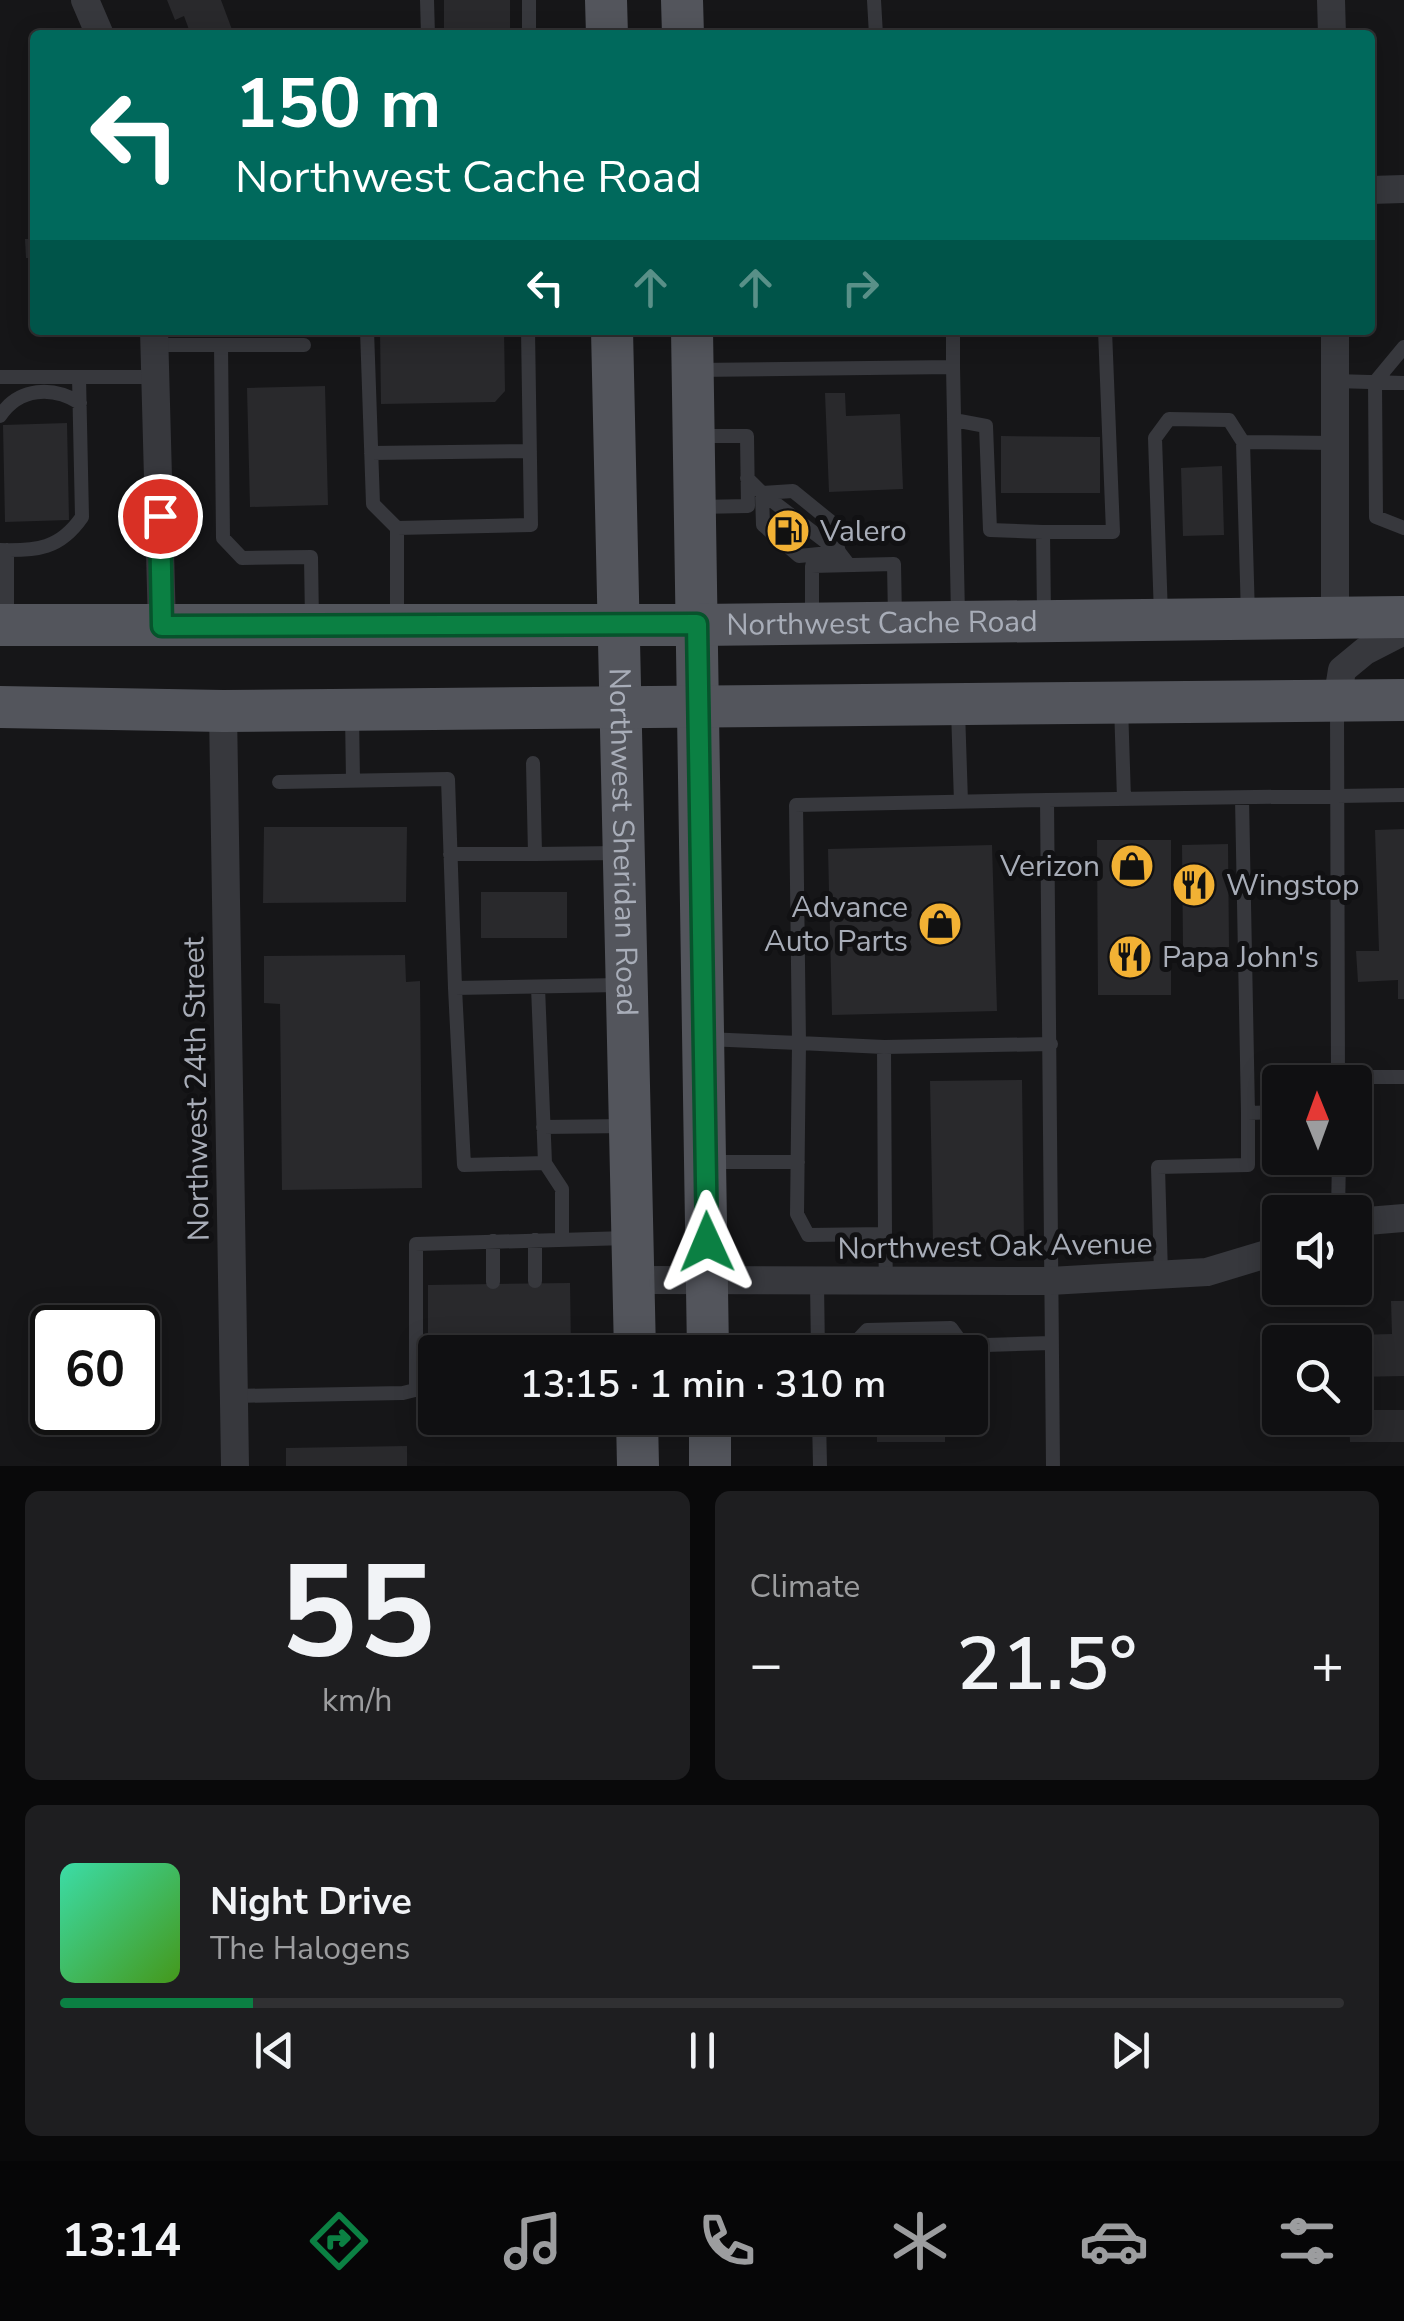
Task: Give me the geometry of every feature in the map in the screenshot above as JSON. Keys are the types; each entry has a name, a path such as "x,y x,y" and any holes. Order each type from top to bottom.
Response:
{"main road":[{"path":"606,0 607,30"},
{"path":"682,0 684,30"},
{"name":"Northwest Sheridan Road","path":"612,335 636,1335"},
{"path":"692,350 708,1335"},
{"name":"Northwest Cache Road","path":"4,625 812,624 1161,616 1404,617"},
{"path":"0,707 223,711 1404,700"},
{"path":"637,1435 638,1466"},
{"path":"710,1435 710,1466"}],"street":[{"path":"85,0 98,30"},
{"path":"1331,0 1332,30"},
{"path":"1375,190 1404,190"},
{"path":"1334,335 1335,617"},
{"path":"154,338 162,626"},
{"path":"1337,700 1342,670 1365,651 1404,631"},
{"name":"Northwest 24th Street","path":"223,711 235,1466"},
{"path":"1372,1221 1404,1218"},
{"name":"Northwest Oak Avenue","path":"634,1280 1050,1281 1207,1272 1262,1255"}],"lane":[{"path":"427,0 428,30"},
{"path":"529,0 529,30"},
{"path":"874,0 876,30"},
{"path":"368,335 372,504 397,528 531,525 528,335"},
{"path":"953,335 958,622"},
{"path":"954,420 986,426 990,530 1113,532 1105,335"},
{"path":"154,338 221,345 304,345"},
{"path":"221,345 223,538 242,558 311,557 312,625"},
{"path":"1404,347 1375,382 1376,518 1404,528"},
{"path":"692,350 953,366"},
{"path":"0,377 156,377"},
{"path":"4,625 3,550 46,550 70,536 82,517 80,377"},
{"path":"1335,380 1404,382"},
{"path":"0,416 8,403 30,393 60,391 80,402"},
{"path":"1161,616 1154,438 1170,419 1229,420 1243,442 1248,617"},
{"path":"694,436 748,436 748,506 696,507"},
{"path":"1243,442 1334,443"},
{"path":"371,453 530,451"},
{"path":"747,478 839,552 849,565"},
{"path":"762,493 793,491 830,521 839,552"},
{"path":"762,493 763,525 799,556 839,552"},
{"path":"397,528 397,624"},
{"path":"1043,532 1044,621"},
{"path":"812,624 812,566 849,565 894,564 895,622"},
{"path":"1337,700 1338,1065"},
{"path":"958,704 961,802"},
{"path":"1120,704 1124,800"},
{"path":"352,710 353,780"},
{"path":"532,763 535,854"},
{"path":"279,782 448,779 464,1166 545,1163"},
{"path":"885,1234 808,1235 797,1214 796,805 1404,795"},
{"path":"1161,1274 1158,1167 1248,1165 1242,798"},
{"path":"1048,800 1053,1466"},
{"path":"450,854 622,854"},
{"path":"456,988 626,985"},
{"path":"538,987 545,1163 562,1189 562,1240"},
{"path":"705,1039 884,1047 1051,1044"},
{"path":"884,1047 886,1280"},
{"path":"1372,1078 1404,1076"},
{"path":"1248,1112 1262,1112"},
{"path":"543,1127 629,1126"},
{"path":"706,1162 798,1162"},
{"path":"234,1396 416,1390 416,1244 633,1238"},
{"path":"534,1280 535,1240"},
{"path":"493,1241 493,1282"},
{"path":"817,1283 818,1335"},
{"path":"863,1335 868,1330 951,1328 956,1335"},
{"path":"988,1345 1051,1343"},
{"path":"819,1435 820,1466"}],"building":[{"path":"167,0 221,0 232,30 189,30 184,16 175,20"},
{"path":"444,0 510,0 510,30 444,30"},
{"path":"25,239 30,239 30,258 26,258"},
{"path":"380,335 504,335 505,391 495,402 381,404"},
{"path":"886,335 886,337 788,336"},
{"path":"325,386 328,505 250,507 247,388"},
{"path":"825,393 845,393 846,416 900,414 903,489 829,492"},
{"path":"67,423 69,520 5,522 3,425"},
{"path":"1001,436 1100,437 1100,493 1001,493"},
{"path":"1222,466 1224,535 1183,536 1181,468"},
{"path":"264,827 407,827 406,902 263,903"},
{"path":"1404,829 1404,999 1398,999 1398,980 1358,982 1356,951 1379,951 1375,830"},
{"path":"1097,840 1171,840 1171,995 1098,995"},
{"path":"1228,844 1229,947 1183,948 1182,845"},
{"path":"992,845 997,1011 832,1015 828,849"},
{"path":"481,892 567,892 567,938 481,938"},
{"path":"405,955 406,982 420,981 422,1188 282,1190 280,1004 264,1003 264,956"},
{"path":"1022,1080 1024,1242 933,1243 930,1081"},
{"path":"570,1283 571,1335 428,1335 428,1285"},
{"path":"1391,1301 1404,1301 1404,1376 1372,1377 1372,1335 1392,1334"},
{"path":"1372,1410 1404,1410 1404,1442 1350,1442 1350,1435 1372,1435"},
{"path":"877,1435 945,1435 945,1442 877,1442"},
{"path":"407,1446 407,1466 286,1466 286,1448"}],"place":[{"name":"Valero","path":"788,531"},
{"name":"Verizon","path":"1132,866"},
{"name":"Wingstop","path":"1194,885"},
{"name":"Advance Auto Parts","path":"940,924"},
{"name":"Papa John's","path":"1130,957"}],"route":[{"path":"160,516 162,626 697,624 707,1242"}]}
